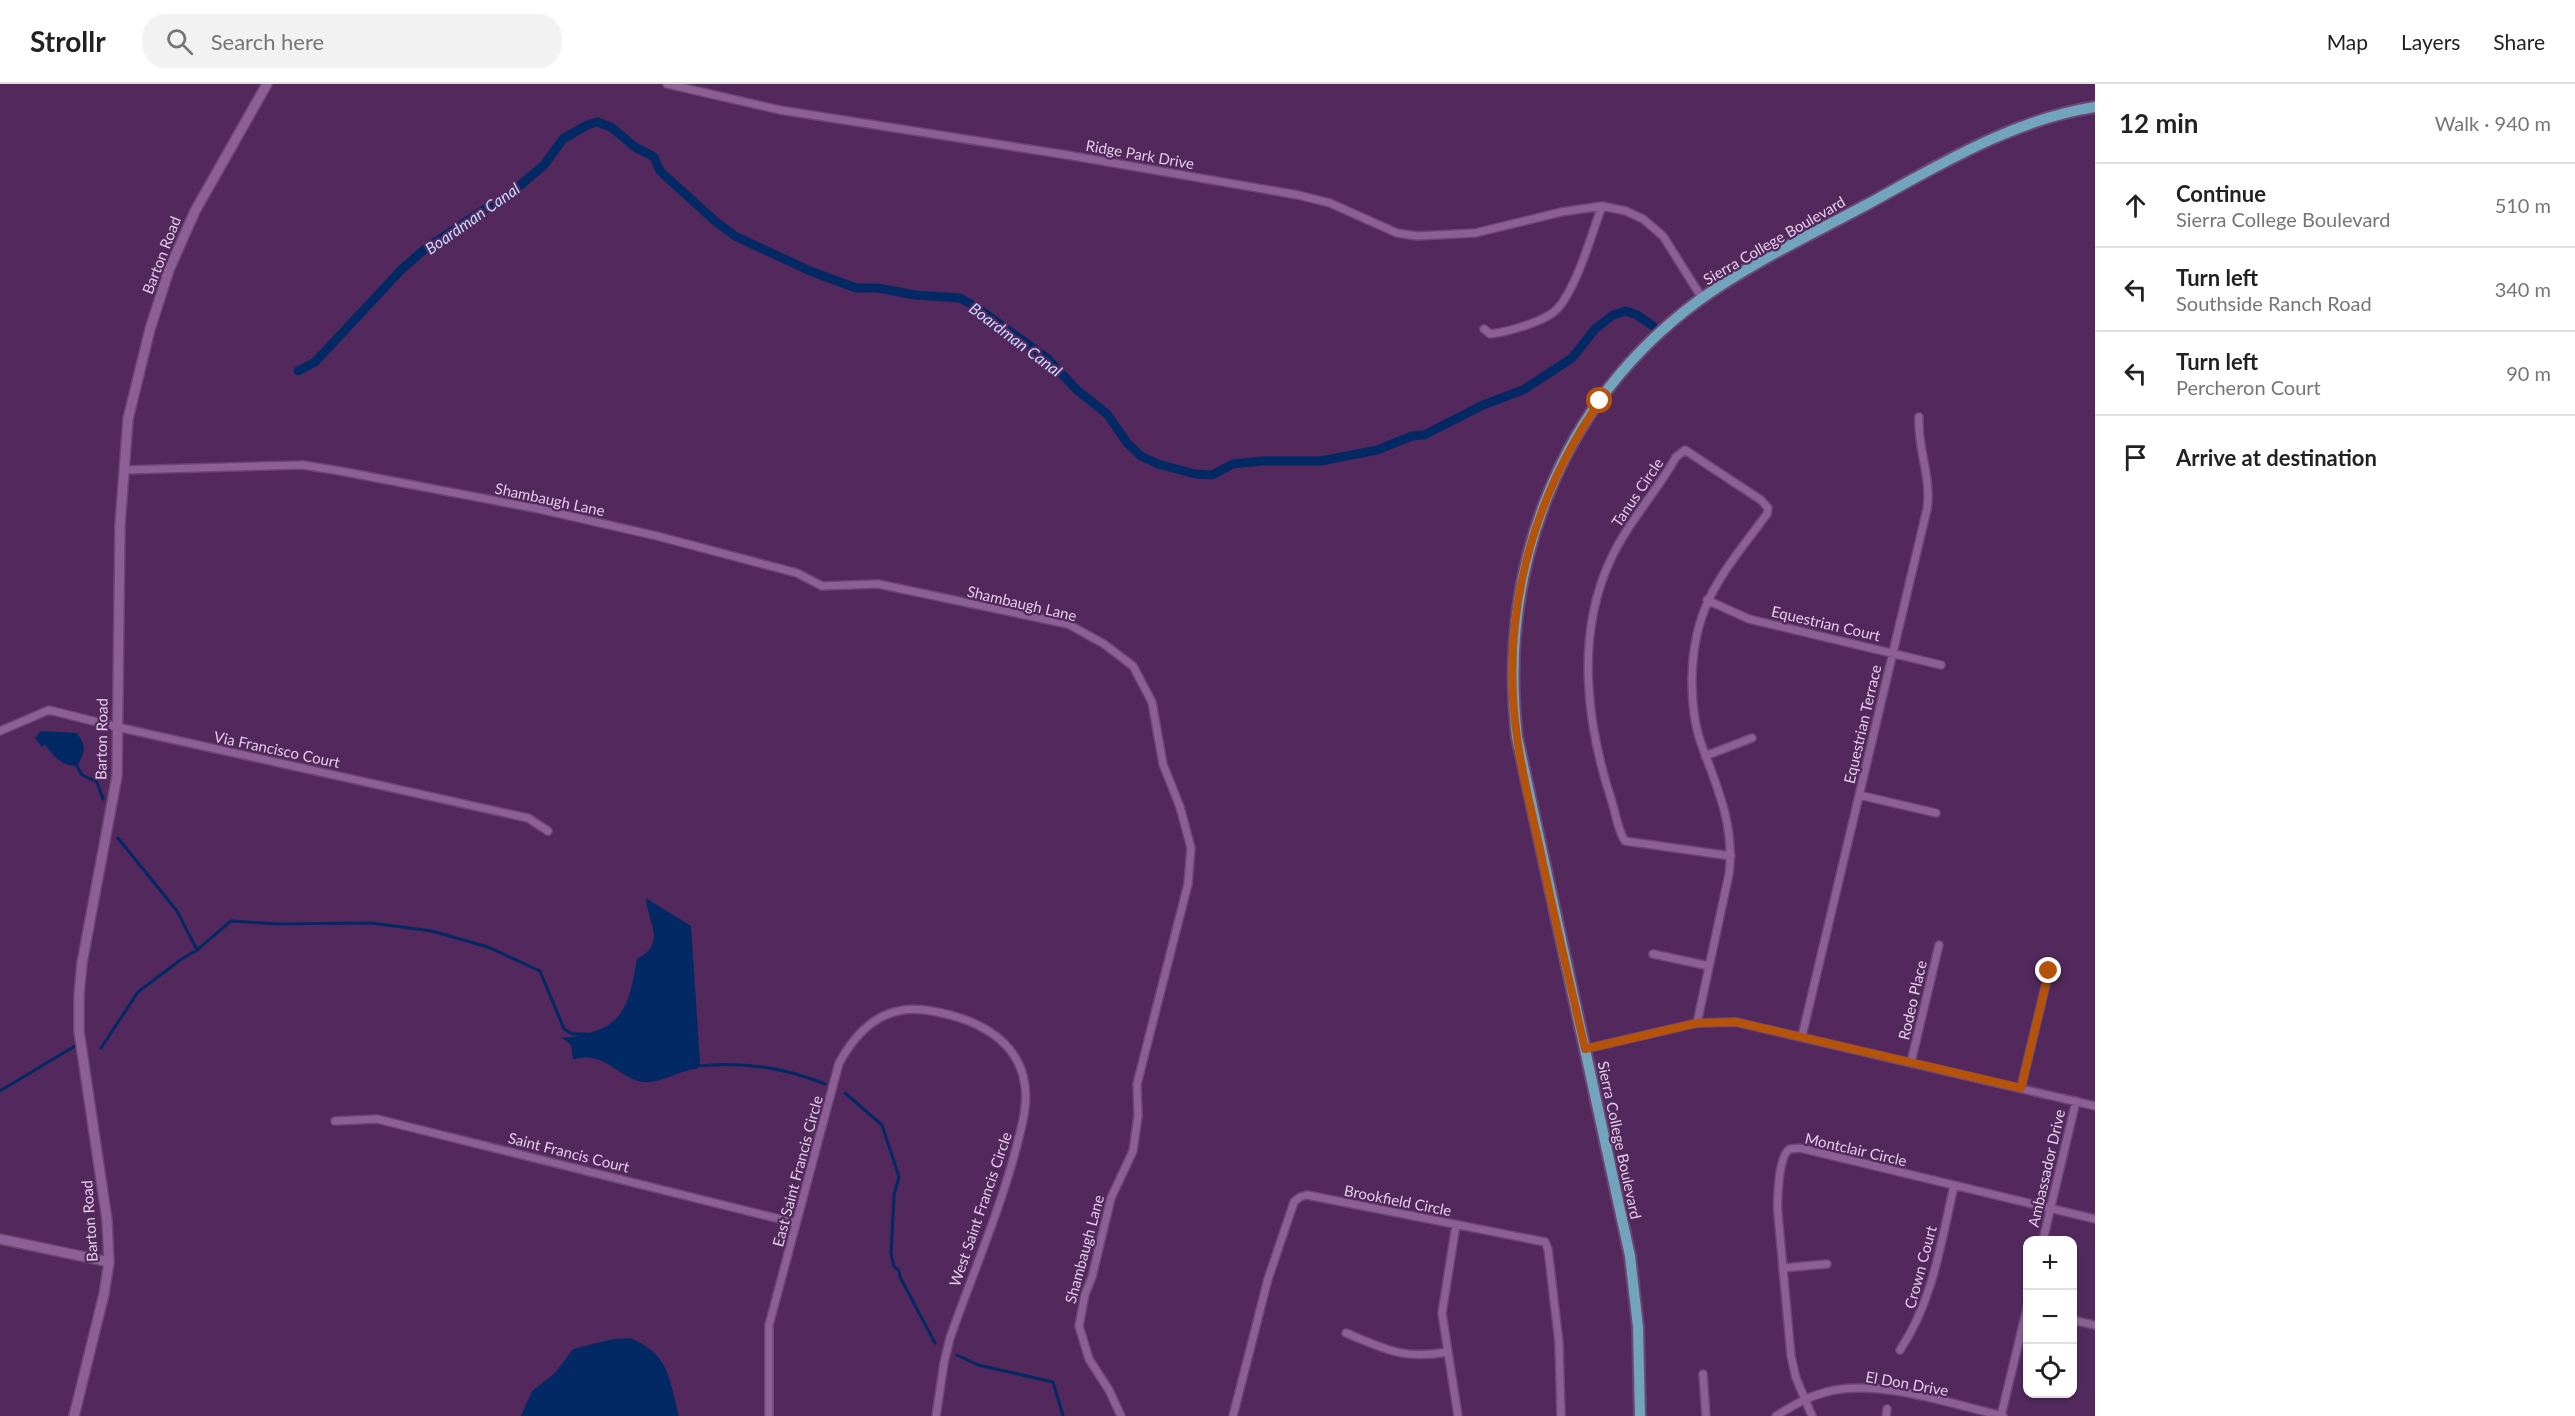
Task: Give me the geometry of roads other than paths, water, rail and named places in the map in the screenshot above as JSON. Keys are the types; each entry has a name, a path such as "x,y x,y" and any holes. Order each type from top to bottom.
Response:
{"main road":[{"name":"Sierra College Boulevard","path":"1640,1416 1638,1327 1629,1256 1516,736 1512,665 1517,607 1529,550 1540,513 1562,462 1600,401 1635,359 1672,322 1702,298 1742,272 1964,152 2031,123 2095,107"}],"street":[{"name":"Barton Road","path":"74,1416 104,1294 108,1262 107,1220 80,1031 79,995 82,963 117,776 116,679 124,470 129,419 138,377 169,270 195,211 267,84"},
{"name":"Ridge Park Drive","path":"667,84 780,110 1067,155 1288,193 1330,203 1378,226 1397,233 1417,236 1475,233 1561,212 1602,206 1626,211 1656,228 1670,246 1702,298"},
{"path":"1484,329 1490,334 1507,330 1550,315 1559,307 1571,285 1602,206"},
{"name":"Equestrian Terrace","path":"1802,1036 1929,495 1928,476 1919,439 1919,417"},
{"name":"Tanus Circle","path":"1697,1023 1731,856 1727,816 1694,719 1692,672 1696,630 1707,600 1767,514 1768,508 1761,500 1685,450 1680,452 1633,520 1616,548 1603,577 1590,634 1588,655 1593,729 1599,763 1625,841 1731,856"},
{"name":"Shambaugh Lane","path":"124,470 303,465 340,471 657,536 797,573 822,586 878,584 1068,624 1104,644 1133,666 1152,702 1162,764 1180,807 1191,848 1188,884 1137,1084 1137,1116 1132,1151 1110,1198 1095,1266 1081,1312 1080,1326 1083,1343 1121,1416"},
{"name":"Equestrian Court","path":"1707,600 1749,619 1941,665"},
{"name":"Via Francisco Court","path":"0,731 49,710 528,818 548,831"},
{"path":"1705,756 1752,738"},
{"path":"1859,795 1936,813"},
{"name":"Rodeo Place","path":"1911,1062 1939,945"},
{"path":"1653,954 1709,966"},
{"path":"2021,1088 2049,971"},
{"name":"East Saint Francis Circle","path":"770,1416 769,1325 839,1064 849,1046 868,1026 884,1014 911,1009 946,1013"},
{"name":"West Saint Francis Circle","path":"936,1416 950,1338 1008,1177 1025,1113 1025,1086 1008,1047 993,1033 971,1021 946,1013"},
{"path":"1585,1049 1697,1023 1736,1022 2095,1106"},
{"name":"Ambassador Drive","path":"2044,1236 2076,1101"},
{"name":"Saint Francis Court","path":"335,1121 377,1119 796,1223"},
{"name":"Montclair Circle","path":"1812,1416 1804,1399 1791,1356 1783,1268 1777,1194 1785,1155 1790,1149 1800,1148 2095,1219"},
{"name":"Crown Court","path":"1900,1350 1917,1323 1925,1304 1954,1186"},
{"name":"Brookfield Circle","path":"1233,1416 1270,1271 1294,1203 1300,1197 1307,1195 1545,1242 1548,1249 1558,1324 1561,1416"},
{"path":"1456,1225 1443,1300 1443,1326 1458,1416"},
{"path":"0,1239 108,1262"},
{"path":"1783,1268 1827,1264"},
{"path":"2077,1321 2095,1325"},
{"path":"2001,1416 2023,1324"},
{"path":"1346,1333 1403,1354 1421,1356 1447,1352"},
{"path":"1703,1374 1706,1416"},
{"name":"El Don Drive","path":"1776,1416 1804,1399 1838,1389 1873,1388 2001,1416"}],"water":[{"path":"41,731 77,733 84,750 77,766 62,763 45,745 42,747 35,738"},
{"path":"646,898 691,926 700,1062 697,1069 650,1082 634,1079 593,1058 573,1060 571,1045 561,1037 580,1036 598,1030 608,1025 622,1010 630,991 637,959 646,953 654,940"},
{"path":"630,1338 653,1352 666,1369 679,1416 521,1416 532,1391 555,1373 573,1349 613,1339"}],"waterway":[{"name":"Boardman Canal","path":"298,371 315,362 402,269 425,249 485,209 498,204 544,165 563,139 597,122 611,127 635,147 654,157 660,171 735,236 810,271 856,288 878,288 915,295 960,298 976,307 1048,359 1077,390 1107,414 1128,444 1141,456 1158,464 1195,474 1212,475 1233,464 1262,461 1321,461 1377,450 1412,436 1424,435 1483,405 1523,390 1572,358 1595,329 1613,315 1626,311 1637,315 1653,326"},
{"path":"77,766 82,775 97,782 103,799"},
{"path":"118,838 177,911 197,950"},
{"path":"101,1048 138,992 197,950 231,921 276,924 371,923 432,931 488,947 540,971 564,1029 572,1034 588,1034"},
{"path":"0,1091 75,1046"},
{"path":"698,1066 731,1064 763,1067 794,1073 825,1084"},
{"path":"845,1093 882,1125 899,1177 894,1195 891,1254 894,1266 899,1271 935,1343"},
{"path":"957,1355 978,1365 1053,1382 1063,1416"}]}
